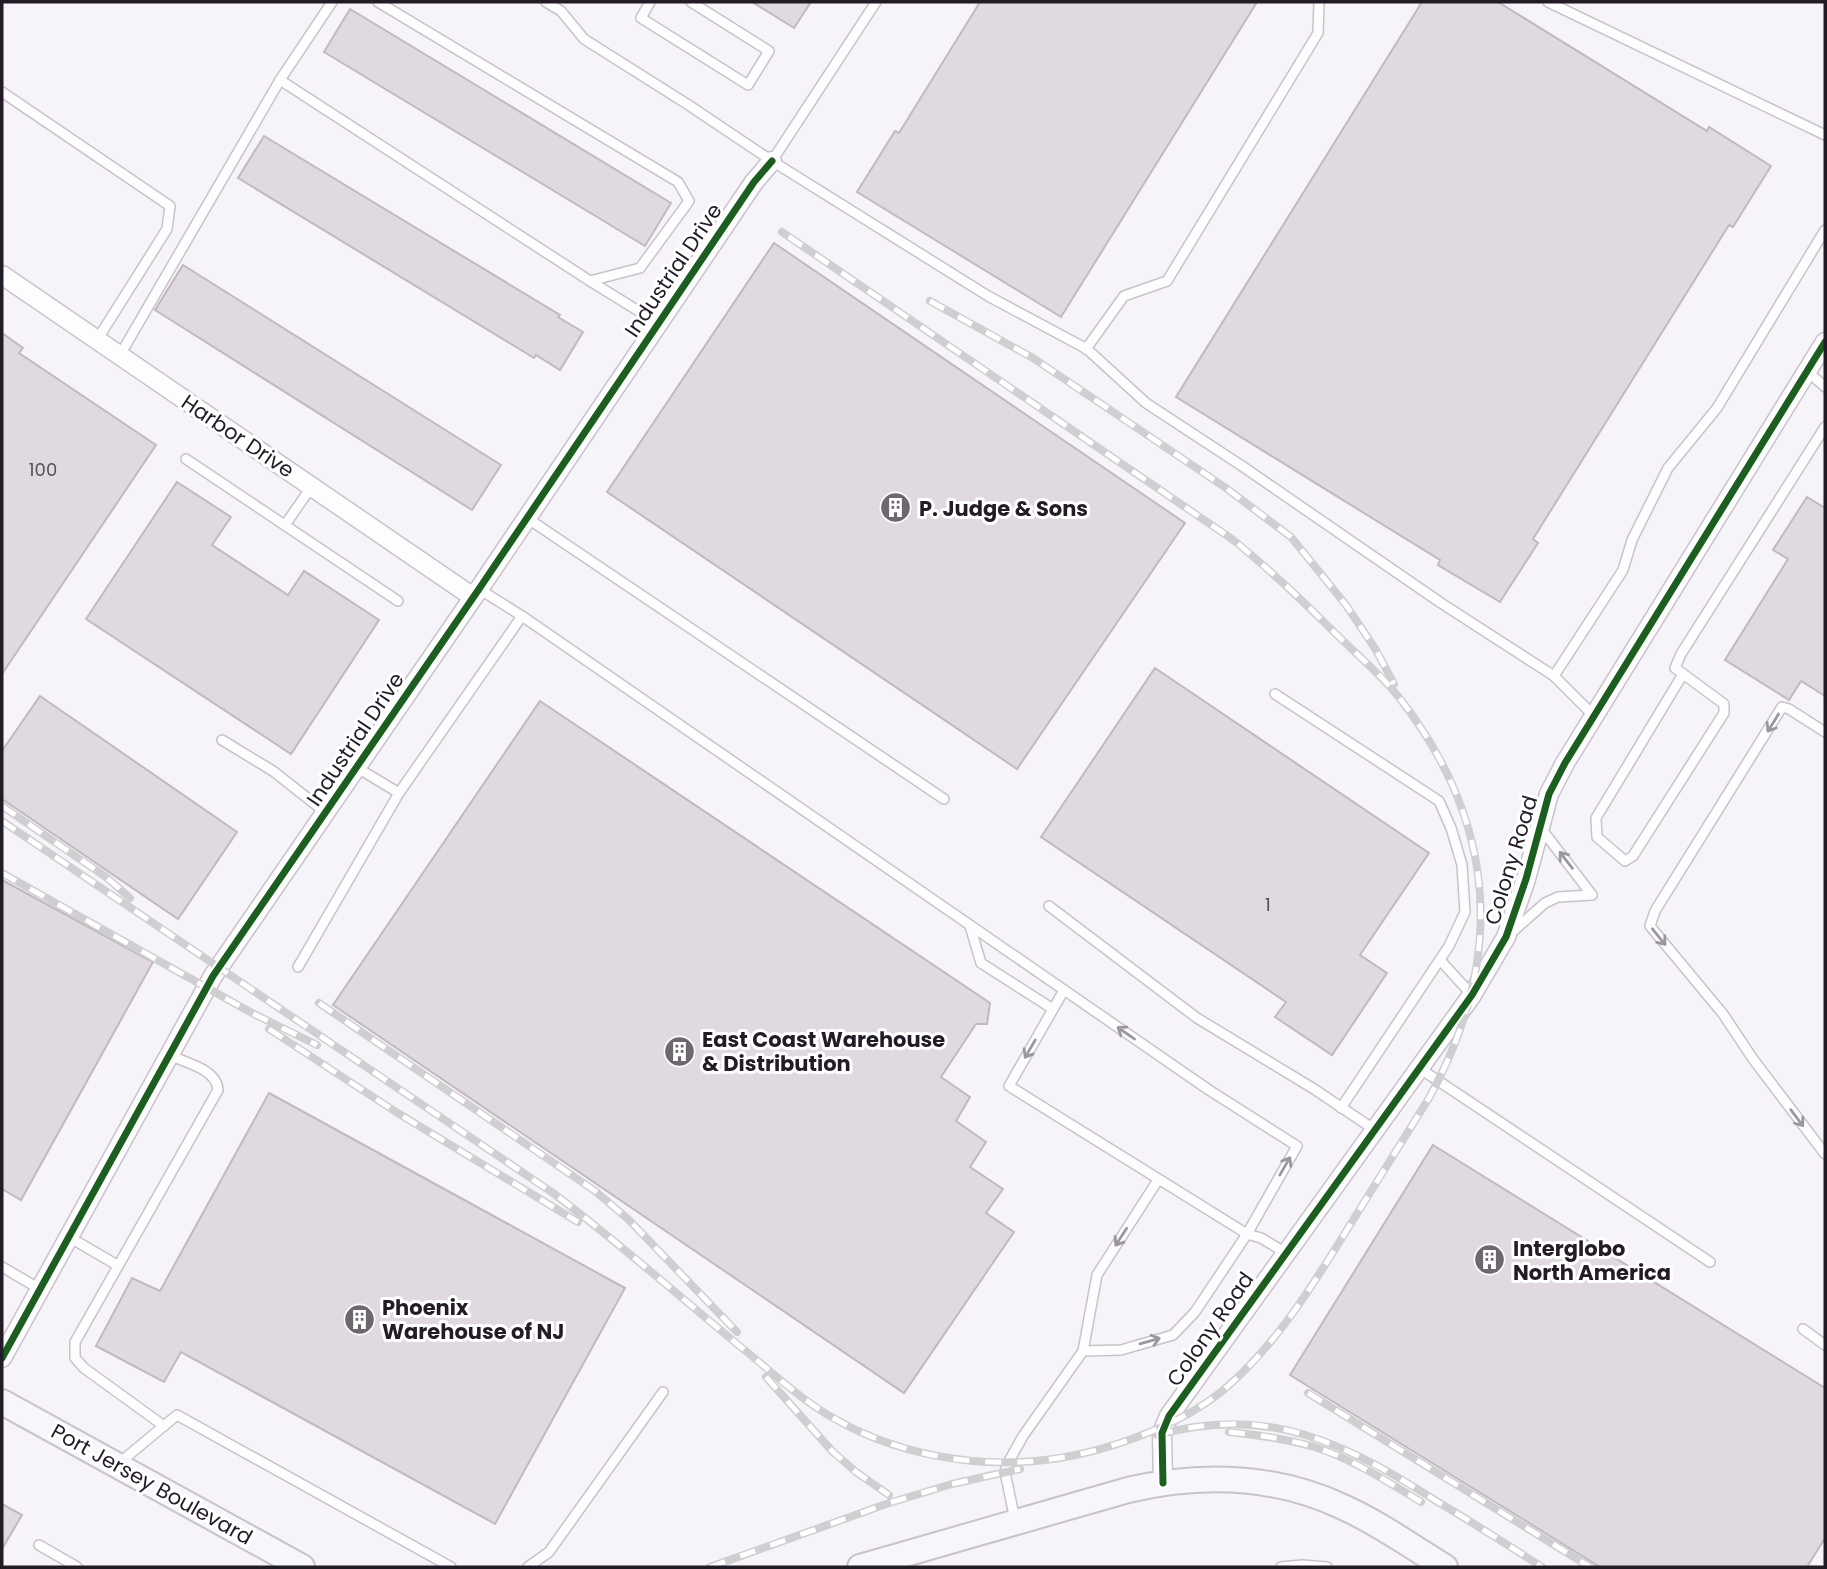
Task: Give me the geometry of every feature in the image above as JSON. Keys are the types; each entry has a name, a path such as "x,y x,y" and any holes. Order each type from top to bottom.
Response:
{"street":[{"name":"Industrial Drive","path":"2,1358 213,976 754,182 772,161"},
{"name":"Harbor Drive","path":"2,275 312,486 476,593"},
{"name":"Colony Road","path":"1163,1483 1161,1444 1164,1425 1472,995 1506,937 1526,878 1549,794 1565,763 1825,342"},
{"name":"Port Jersey Boulevard","path":"2,1402 302,1567"},
{"path":"860,1567 1120,1492 1163,1483 1206,1479 1264,1482 1307,1492 1361,1516 1445,1567"}],"lane":[{"path":"120,355 280,79 332,2"},
{"path":"379,2 678,182 689,201 640,268 590,281"},
{"path":"547,2 561,11 584,39 772,161 988,296 1086,349 1146,403 1441,603 1554,676 1594,716"},
{"path":"650,2 640,18 748,85 769,51 691,2"},
{"path":"772,161 876,2"},
{"path":"1086,349 1124,296 1167,281 1318,33 1319,2"},
{"path":"1548,2 1825,135"},
{"path":"280,79 658,323"},
{"path":"2,92 170,206 167,229 97,340"},
{"path":"1554,676 1623,570 1632,540 1668,468 1717,408 1825,230"},
{"path":"1807,372 1825,387"},
{"path":"1684,674 1596,818 1597,837 1625,860 1633,856 1724,713 1724,704 1684,674 1675,668 1681,654 1825,427"},
{"path":"186,459 398,601"},
{"path":"285,525 312,486"},
{"path":"527,518 944,799"},
{"path":"476,593 522,616 1209,1090 1297,1146 1247,1234 1195,1312 1173,1335 1121,1350 1083,1352"},
{"path":"298,967 399,793 522,616"},
{"path":"1275,694 1439,801 1451,828 1462,865 1465,912 1449,946 1341,1108"},
{"path":"1825,732 1782,707 1655,911 1650,926 1723,1014 1753,1059 1825,1154"},
{"path":"222,740 273,771 325,812"},
{"path":"356,767 399,793"},
{"path":"1506,937 1545,903 1558,897 1592,895 1540,826"},
{"path":"1049,906 1197,1018 1375,1130"},
{"path":"970,925 981,962 1053,1009"},
{"path":"1440,960 1472,995"},
{"path":"1064,990 1009,1086 1247,1234 1261,1238 1286,1254"},
{"path":"164,1426 84,1368 75,1358 75,1342 218,1090 218,1082 211,1074 169,1055"},
{"path":"1419,1068 1710,1262"},
{"path":"1016,1522 1005,1472 1008,1462 1023,1436 1083,1352 1097,1275 1158,1180"},
{"path":"69,1237 117,1265"},
{"path":"2,1267 40,1290"},
{"path":"1803,1329 1825,1345"},
{"path":"528,1567 549,1552 663,1392"},
{"path":"117,1465 177,1415 451,1567"},
{"path":"39,1545 77,1567"},
{"path":"1281,1567 1327,1567"}],"building":[{"path":"752,2 811,2 794,28"},
{"path":"980,2 1257,2 1061,317 857,192 895,131 899,133"},
{"path":"1422,2 1498,2 1707,131 1709,127 1771,166 1733,227 1729,225 1533,539 1538,543 1500,602 1438,565 1440,560 1176,397"},
{"path":"350,9 671,203 645,246 324,52"},
{"path":"264,136 560,315 558,317 583,332 560,370 536,355 534,358 238,178"},
{"name":"P. Judge & Sons","path":"774,243 1185,523 1017,769 607,492"},
{"path":"183,265 501,465 472,510 155,310"},
{"path":"2,333 23,348 19,353 156,445 2,674"},
{"path":"177,482 231,517 212,545 288,595 304,571 379,620 291,754 86,619"},
{"path":"1807,497 1825,508 1825,696 1801,681 1789,700 1725,660 1788,559 1773,550"},
{"path":"1155,668 1429,853 1360,955 1387,973 1332,1055 1275,1017 1286,1002 1041,837"},
{"path":"40,696 237,832 178,919 2,799 2,751"},
{"name":"East Coast Warehouse & Distribution","path":"540,701 990,1003 987,1024 976,1024 941,1077 970,1097 956,1121 986,1142 970,1167 1003,1189 986,1213 1014,1232 904,1393 333,1005"},
{"path":"2,880 153,962 21,1200 2,1189"},
{"name":"Phoenix Warehouse of NJ","path":"269,1093 625,1288 495,1524 181,1352 164,1382 96,1346 132,1278 160,1291"},
{"name":"Interglobo North America","path":"1433,1145 1825,1388 1825,1538 1807,1567 1600,1567 1290,1375"},
{"path":"2,1504 22,1515 2,1549"}],"railway":[{"path":"2,821 553,1193 800,1396 824,1413 859,1431 883,1441 933,1455 984,1462 1035,1461 1111,1446 1163,1426 1209,1401 1262,1352 1306,1294 1429,1098 1454,1046 1470,995 1479,945 1480,894 1473,845 1457,796 1433,748 1394,691 1297,596 1232,539 782,232"},
{"path":"930,301 1033,358 1226,488 1291,537 1346,605 1376,650 1394,684"},
{"path":"2,806 106,877 130,898"},
{"path":"2,873 252,1013 317,1045"},
{"path":"319,1003 595,1191 628,1219 737,1332"},
{"path":"269,1029 396,1112 578,1222"},
{"path":"766,1377 833,1452 889,1495"},
{"path":"1308,1393 1590,1567"},
{"path":"1157,1435 1197,1427 1235,1424 1271,1427 1305,1435 1371,1462 1542,1567"},
{"path":"1229,1432 1283,1440 1329,1452 1421,1502"},
{"path":"710,1567 889,1503 952,1484 1020,1469"}],"cycle path":[{"path":"2,1358 213,976 754,182 772,161"},
{"path":"1163,1483 1162,1433 1169,1416 1472,995 1506,937 1526,879 1549,794 1565,763 1825,342"}],"place":[{"name":"P. Judge & Sons","path":"896,508"},
{"name":"East Coast Warehouse & Distribution","path":"679,1051"},
{"name":"Interglobo North America","path":"1490,1260"},
{"name":"Phoenix Warehouse of NJ","path":"359,1319"}]}
